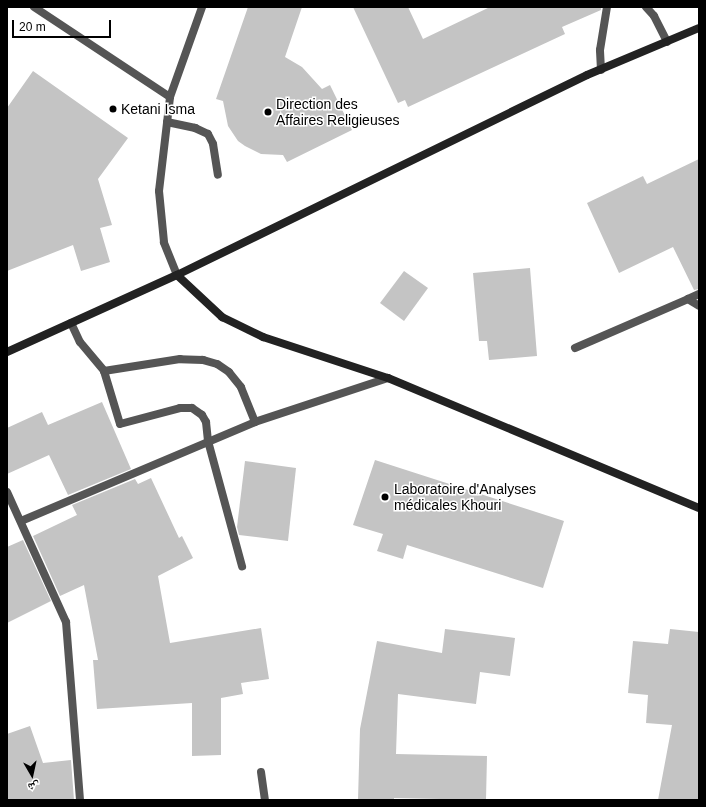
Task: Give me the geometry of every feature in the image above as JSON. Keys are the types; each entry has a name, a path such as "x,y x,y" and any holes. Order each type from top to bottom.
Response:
{"main road":[{"path":"7,352 177,275 601,70 699,28"},
{"path":"177,275 222,317 262,337 388,378 699,508"}],"street":[{"path":"34,7 170,97"},
{"path":"177,275 164,242 159,191 170,97 202,7"},
{"path":"601,70 600,50 607,7"},
{"path":"646,7 654,16 667,42"},
{"path":"167,122 195,128 208,134 213,144 218,175"},
{"path":"575,348 699,294"},
{"path":"688,299 699,306"},
{"path":"71,323 80,342 104,371 120,424 180,408 192,408 202,415 206,422 208,441 242,566"},
{"path":"104,371 180,359 203,360 217,364 229,372 240,387 255,422"},
{"path":"20,521 255,422 388,378"},
{"path":"7,492 66,622 80,800"},
{"path":"261,772 265,800"}],"building":[{"path":"248,7 302,7 285,57 302,67 322,89 330,85 352,130 287,162 283,155 261,154 238,141 228,126 223,101 216,99"},
{"path":"353,7 408,7 423,39 490,7 601,7 601,10 562,27 565,34 408,107 405,100 398,103"},
{"path":"33,71 128,138 98,179 112,225 100,228 110,262 81,271 73,245 7,271 7,108"},
{"path":"699,159 699,289 694,290 673,247 619,273 587,203 643,176 647,184"},
{"path":"530,268 537,356 489,360 487,341 479,341 473,273"},
{"path":"404,271 428,288 404,321 380,303"},
{"path":"102,402 131,469 68,495 49,455 7,474 7,428 42,412 48,425"},
{"path":"375,460 564,521 543,588 407,545 403,559 377,551 383,534 353,525"},
{"path":"245,461 296,468 288,541 239,535 237,527"},
{"path":"151,478 179,538 182,536 193,558 158,576 170,643 261,628 269,679 241,683 243,694 221,698 221,755 192,756 192,703 97,709 93,660 98,660 84,585 60,596 33,536 77,515 72,505 135,479 138,484"},
{"path":"23,540 51,601 7,623 7,547"},
{"path":"445,629 515,638 510,676 480,672 476,704 398,694 396,754 487,756 486,800 394,798 394,800 358,800 360,729 377,641 442,653"},
{"path":"670,629 699,632 699,800 658,800 672,725 646,723 648,695 628,693 633,641 668,644"},
{"path":"30,726 43,763 71,760 74,800 7,800 7,734"}],"place":[{"name":"Ketani Isma","path":"113,109"},
{"name":"Direction des Affaires Religieuses","path":"268,112"},
{"name":"Laboratoire d'Analyses médicales Khouri","path":"385,497"}]}
